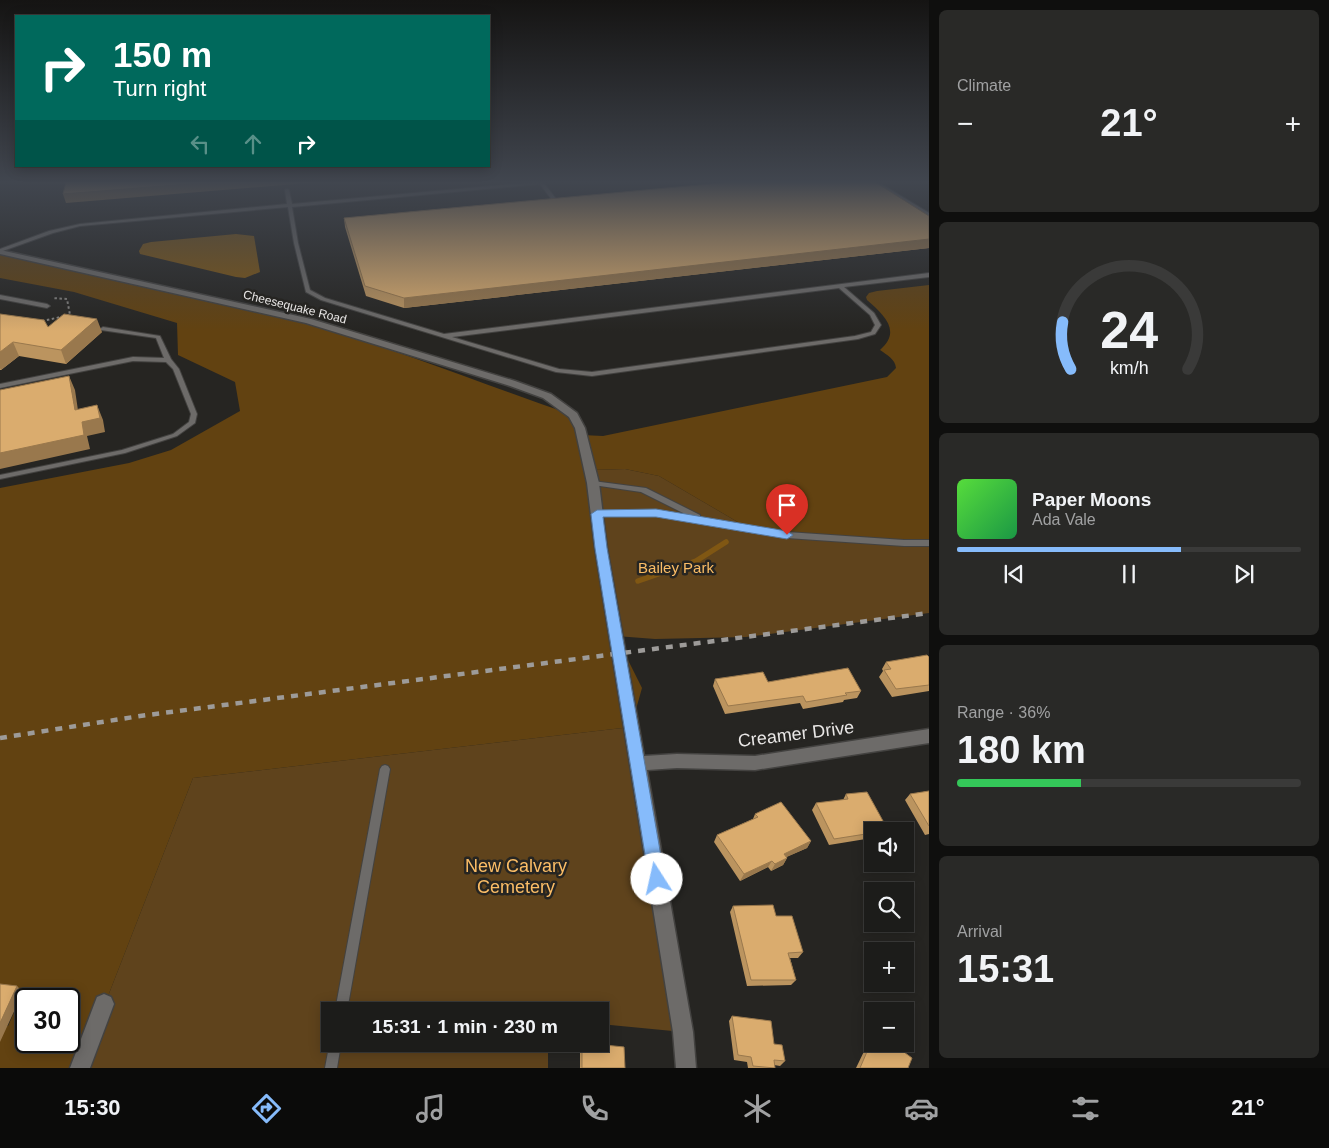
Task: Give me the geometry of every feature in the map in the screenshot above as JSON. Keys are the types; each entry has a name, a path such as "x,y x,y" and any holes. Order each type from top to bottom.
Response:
{"street":[{"name":"Cheesequake Road","path":"0,252 308,321 511,383 547,396 573,415 580,428 593,483"},
{"path":"593,483 601,548 683,1032 686,1068"},
{"name":"Creamer Drive","path":"637,764 677,761 755,763 929,736"},
{"path":"80,1068 104,1004"}],"lane":[{"path":"0,252 52,232"},
{"path":"294,232 308,291 324,299 558,371 592,374 856,338 873,333 878,325 872,314 840,286"},
{"path":"443,336 929,276"},
{"path":"0,297 47,306"},
{"path":"0,477 123,452 174,435 192,423 194,414 176,368 168,360 158,338 103,328"},
{"path":"0,386 133,360 168,360"},
{"path":"593,483 643,490 702,520"},
{"path":"597,514 656,513 787,535 929,543"},
{"path":"343,1002 385,769"},
{"path":"331,1068 334,1052"}],"green space":[{"name":"Bailey Park","path":"625,469 659,476 748,528 929,543 929,613 746,637 655,639 616,636 591,470"},
{"name":"New Calvary Cemetery","path":"631,727 683,1032 609,1025 609,1002 321,1002 321,1052 548,1052 548,1068 80,1068 193,778"}],"shaded area":[{"path":"236,234 254,236 260,272 245,278 236,277 140,254 139,251 143,244 151,242"},
{"path":"0,252 161,286 241,305 320,327 573,415 582,435 603,436 887,377 896,368 894,362 880,350 890,336 890,330 884,317 866,297 869,293 877,291 929,285 929,543 787,535 748,528 659,476 625,469 591,470 616,636 642,688 631,727 193,778 80,1068 0,1068 0,1030 2,1025 8,1026 15,1010 15,1053 80,1053 80,988 15,988 15,991 0,989 0,488 129,463 171,450 240,411 235,382 178,355 177,323 74,292 0,278"}],"building":[{"path":"348,232 929,232 929,239 404,298 365,286"},
{"path":"0,314 44,320 48,327 64,314 97,319 61,350 13,342 0,352"},
{"path":"69,376 75,410 97,405 100,418 82,422 84,435 0,453 0,390"},
{"path":"927,655 929,657 929,685 896,689 884,670 891,669 886,662"},
{"path":"848,668 861,691 806,702 803,696 728,706 715,679 763,672 768,682"},
{"path":"929,791 929,826 910,794"},
{"path":"867,792 884,822 864,822 864,834 834,839 816,803 848,799 846,794"},
{"path":"781,802 811,841 784,854 787,858 775,864 772,861 744,874 717,835 758,817 755,814"},
{"path":"773,905 776,916 792,916 803,952 788,953 796,980 751,980 733,906"},
{"path":"0,984 17,986 15,988 0,1023"},
{"path":"732,1016 771,1021 774,1044 782,1045 785,1061 774,1060 775,1068 753,1066 751,1057 738,1055"},
{"path":"609,1045 624,1047 625,1068 582,1068 582,1052 609,1052"},
{"path":"867,1052 904,1052 912,1058 908,1068 860,1068"}],"waterway":[{"path":"638,581 696,561 726,542"}],"railway":[{"path":"0,738 140,716 929,613"}],"route":[{"path":"657,879 601,548 597,514 656,513 787,535"}]}
